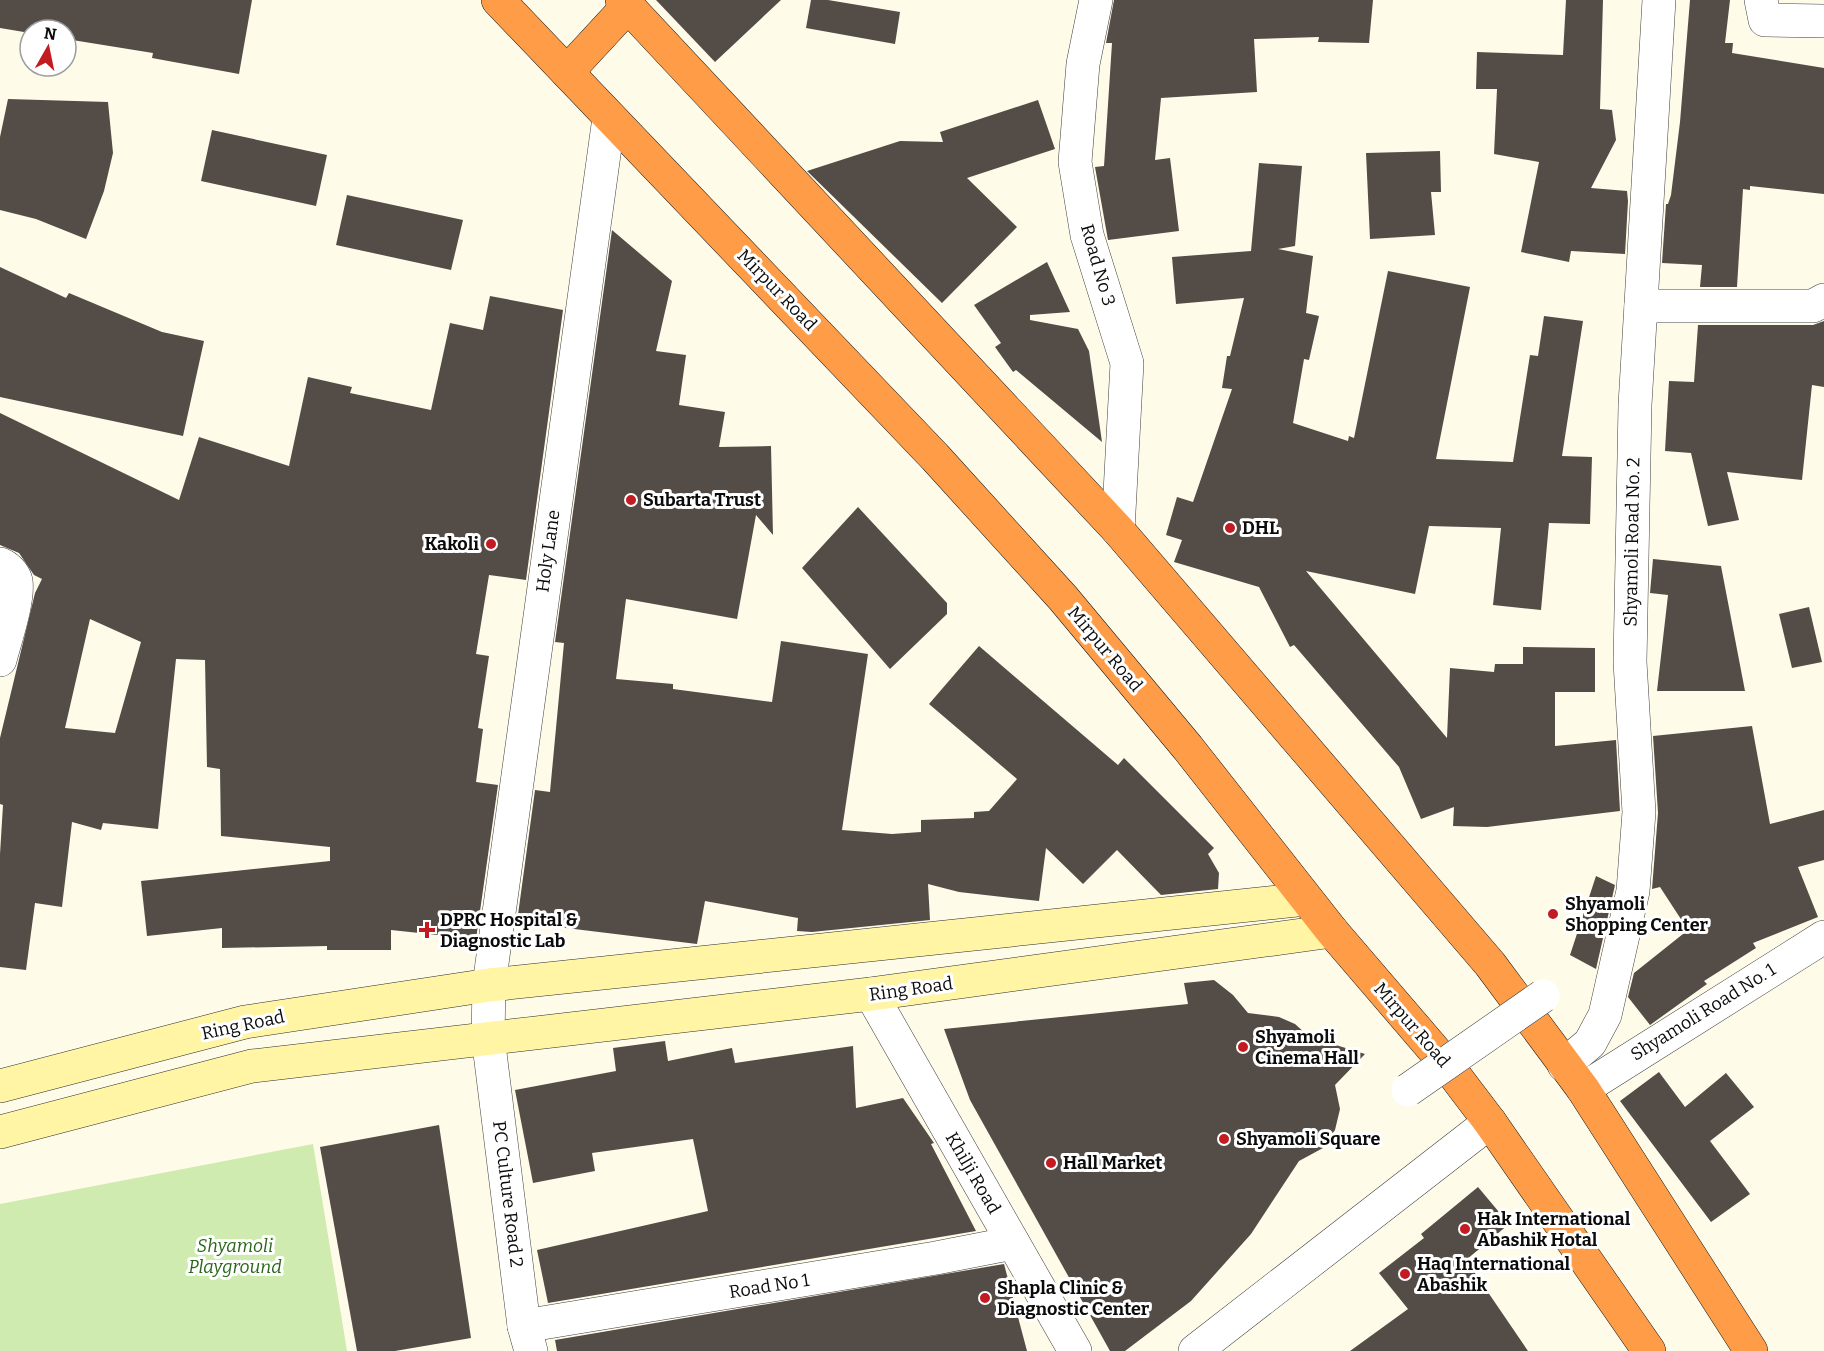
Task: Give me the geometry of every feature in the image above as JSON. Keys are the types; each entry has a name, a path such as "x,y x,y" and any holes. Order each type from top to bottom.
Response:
{"highway":[{"name":"Mirpur Road","path":"498,0 935,457 1063,598 1188,748 1332,931 1446,1064 1490,1122 1649,1351"},
{"path":"567,72 625,3 1118,530 1490,964 1573,1077 1751,1351"}],"main road":[{"name":"Ring Road","path":"0,1086 245,1022 489,985 1306,899"},
{"name":"Ring Road","path":"0,1132 252,1066 871,994 1332,931"}],"street":[{"name":"Road No 3","path":"1096,0 1083,64 1075,162 1087,234 1127,363 1118,530"},
{"name":"Shyamoli Road No. 2","path":"1573,1077 1605,1015 1633,891 1639,812 1630,662 1635,405 1659,0"},
{"path":"1761,0 1765,20 1824,21"},
{"name":"Holy Lane","path":"489,985 609,118"},
{"path":"1641,306 1813,306 1824,300"},
{"path":"0,564 8,567 16,580 13,605 0,660"},
{"name":"Shyamoli Road No. 1","path":"1573,1077 1824,937"},
{"path":"488,1037 489,985"},
{"name":"Khilji Road","path":"871,994 1075,1351"},
{"path":"1408,1090 1543,996"},
{"name":"PC Culture Road 2","path":"488,1037 528,1339"},
{"path":"1195,1351 1490,1122"},
{"name":"Road No 1","path":"528,1339 1013,1242"}],"green space":[{"name":"Shyamoli Playground","path":"313,1144 347,1351 0,1351 0,1204"}],"building":[{"path":"0,0 252,0 239,74 152,58 153,53 78,41 78,18 18,18 18,31 0,28"},
{"path":"656,0 781,0 715,62"},
{"path":"811,0 828,0 900,12 895,44 806,28"},
{"path":"1114,0 1373,0 1369,43 1318,42 1319,37 1254,39 1257,92 1161,98 1155,160 1170,158 1179,231 1108,240 1095,167 1104,166 1112,43 1106,43"},
{"path":"1566,0 1603,0 1600,109 1612,110 1616,140 1591,188 1627,191 1628,201 1625,254 1571,251 1569,262 1521,252 1539,162 1494,154 1497,89 1476,89 1477,52 1563,55"},
{"path":"1690,0 1730,0 1725,43 1733,43 1732,53 1824,68 1824,194 1750,186 1750,190 1743,189 1737,287 1700,287 1702,265 1662,263 1666,204 1671,195 1680,122"},
{"path":"8,99 108,102 113,153 104,191 86,239 36,219 0,210 0,137"},
{"path":"1038,100 1055,149 967,178 1017,227 942,303 807,171 900,141 943,142 940,132"},
{"path":"212,130 327,155 316,206 201,181"},
{"path":"1440,151 1441,192 1431,192 1435,235 1370,239 1366,153"},
{"path":"1259,163 1302,166 1295,246 1278,249 1313,256 1306,313 1319,316 1309,360 1304,359 1293,423 1348,441 1349,436 1354,438 1388,271 1470,287 1436,459 1513,462 1530,355 1538,356 1544,316 1583,321 1562,456 1592,457 1590,524 1549,523 1541,610 1493,605 1501,528 1429,526 1415,594 1306,571 1447,738 1450,668 1494,672 1495,664 1523,664 1523,647 1595,648 1595,692 1555,692 1555,746 1616,740 1620,811 1487,827 1453,826 1454,807 1421,819 1399,767 1294,645 1290,647 1259,587 1174,562 1182,540 1166,535 1177,497 1193,502 1232,389 1222,388 1227,356 1230,356 1244,298 1176,304 1172,257 1251,251"},
{"path":"347,195 463,220 451,270 336,245"},
{"path":"612,230 672,281 656,351 686,355 679,405 725,412 719,447 771,446 773,535 756,515 737,619 626,599 616,679 673,684 673,689 772,702 781,641 868,654 842,830 892,834 921,832 921,820 974,818 974,812 989,811 1017,779 929,704 979,646 1118,765 1124,758 1214,848 1208,854 1219,873 1218,889 1161,895 1117,850 1083,884 1046,848 1039,901 959,892 928,884 930,920 812,932 797,931 798,918 705,901 697,944 517,922 535,790 550,792 564,643 555,642"},
{"path":"1047,262 1070,312 1030,315 1030,320 1078,329 1089,351 1102,442 1016,370 1013,372 995,347 1001,343 974,305"},
{"path":"0,267 66,298 69,293 162,332 204,341 183,436 0,397"},
{"path":"490,296 563,310 526,580 489,575 476,654 489,656 478,728 483,729 476,782 498,785 476,939 391,930 391,950 327,950 327,946 222,948 222,928 147,936 141,881 330,861 330,847 221,836 220,769 207,767 205,660 176,659 158,829 103,823 101,830 72,822 62,907 35,903 26,970 0,967 0,854 3,805 0,804 0,738 35,593 42,579 34,575 19,553 0,545 0,413 179,500 199,437 289,466 308,377 352,387 350,393 431,410 450,323 483,330","holes":["90,619 141,642 115,733 65,728"]},
{"path":"1824,321 1824,387 1812,385 1802,480 1727,472 1739,520 1708,526 1691,453 1665,451 1669,381 1694,382 1698,325 1813,325"},
{"path":"858,507 947,603 947,614 890,669 802,568"},
{"path":"1653,559 1721,566 1745,691 1657,691 1668,595 1650,593"},
{"path":"1809,607 1822,662 1792,668 1779,614"},
{"path":"1752,726 1770,824 1824,810 1824,860 1798,867 1818,917 1753,943 1756,948 1704,981 1707,984 1650,1025 1628,997 1634,973 1688,930 1660,887 1652,889 1658,813 1653,736"},
{"path":"1596,876 1615,885 1596,969 1570,955"},
{"path":"1214,980 1233,995 1248,1013 1279,1017 1295,1024 1315,1042 1323,1041 1365,1054 1335,1085 1340,1109 1335,1130 1323,1148 1299,1161 1251,1234 1191,1301 1125,1351 1110,1351 970,1100 944,1029 1188,1004 1184,983"},
{"path":"665,1041 668,1061 732,1048 735,1063 853,1046 856,1108 903,1098 934,1143 931,1144 976,1231 548,1303 537,1250 708,1211 693,1139 592,1153 595,1171 533,1183 515,1090 616,1071 613,1048"},
{"path":"1659,1072 1685,1107 1726,1073 1754,1107 1710,1141 1750,1194 1711,1222 1620,1101"},
{"path":"439,1125 471,1338 395,1351 357,1351 320,1147"},
{"path":"1478,1187 1509,1224 1466,1260 1528,1351 1350,1351 1408,1309 1379,1273 1424,1238 1421,1234"},
{"path":"1004,1264 1027,1351 557,1351 555,1340"}],"place":[{"name":"Subarta Trust","path":"631,500"},
{"name":"DHL","path":"1230,528"},
{"name":"Kakoli","path":"491,544"},
{"name":"Shyamoli Shopping Center","path":"1553,914"},
{"name":"DPRC Hospital & Diagnostic Lab","path":"427,930"},
{"name":"Shyamoli Cinema Hall","path":"1243,1047"},
{"name":"Shyamoli Square","path":"1224,1139"},
{"name":"Hall Market","path":"1051,1163"},
{"name":"Hak International Abashik Hotal","path":"1465,1229"},
{"name":"Haq International Abashik","path":"1405,1274"},
{"name":"Shapla Clinic & Diagnostic Center","path":"985,1298"}]}
